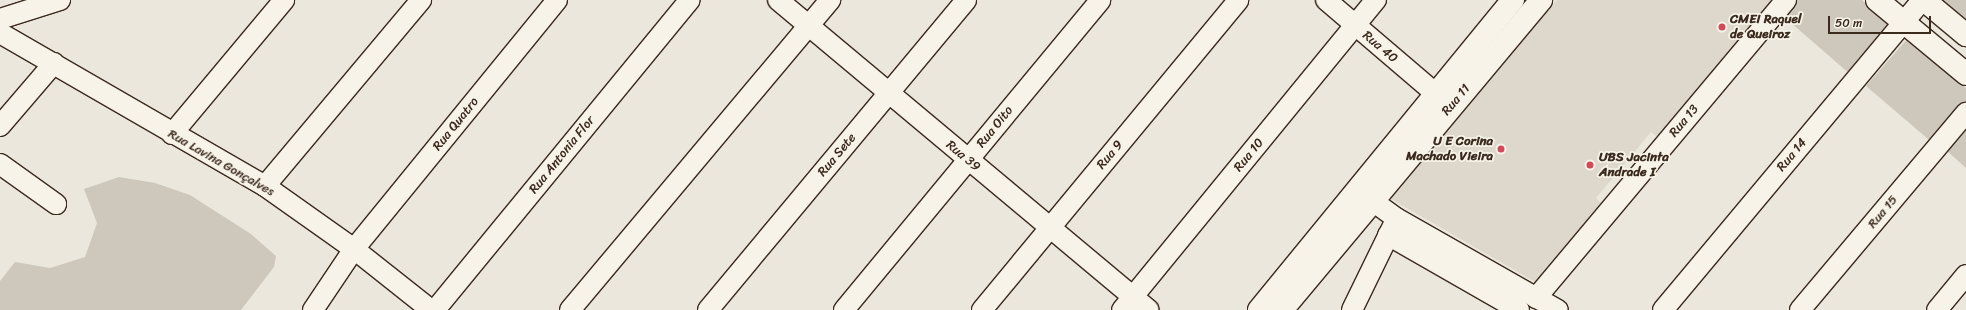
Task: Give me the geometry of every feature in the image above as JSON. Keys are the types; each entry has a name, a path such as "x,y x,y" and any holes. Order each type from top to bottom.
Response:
{"main road":[{"name":"Rua 11","path":"1282,310 1436,94 1514,0"},
{"name":"Rua 11","path":"1259,310 1541,0"},
{"path":"1877,0 1966,74"},
{"path":"1923,0 1966,35"}],"street":[{"path":"0,19 60,0"},
{"path":"172,134 284,0"},
{"path":"265,186 421,0"},
{"name":"Rua Quatro","path":"312,310 354,249 557,0"},
{"name":"Rua Antonia Flor","path":"435,310 690,0"},
{"name":"Rua 39","path":"778,0 1049,229 1128,303 1149,310"},
{"path":"570,310 830,0"},
{"name":"Rua Sete","path":"708,310 966,0"},
{"name":"Rua Oito","path":"844,310 1100,0"},
{"name":"Rua 9","path":"982,310 1238,0"},
{"name":"Rua 40","path":"1326,0 1436,94"},
{"name":"Rua 10","path":"1128,303 1376,0"},
{"name":"Rua 13","path":"1536,298 1786,0"},
{"name":"Rua 14","path":"1663,310 1923,0"},
{"name":"Rua Lavina Gonçalves","path":"0,33 54,63 172,134 265,186 354,249 431,310"},
{"path":"0,126 54,63"},
{"name":"Rua 15","path":"1800,310 1966,113"},
{"path":"0,164 56,204"},
{"path":"1364,195 1392,227 1491,303 1519,310"},
{"path":"1392,227 1558,310"},
{"path":"1352,310 1392,227"},
{"path":"1937,310 1966,275"}],"shaded area":[{"path":"1557,0 1773,0 1658,137 1651,132 1596,198 1603,205 1537,283 1391,199"},
{"path":"1797,0 1862,0 1893,27 1851,75 1783,16"},
{"path":"1940,0 1966,0 1966,22"},
{"path":"1908,38 1966,88 1966,109 1935,145 1866,86"},
{"path":"1966,129 1966,168 1947,151"},
{"path":"119,177 155,183 190,195 251,234 276,256 274,267 241,310 0,310 0,281 15,262 50,268 85,257 97,223 84,189"}],"place":[{"name":"CMEI Raquel de Queiroz","path":"1722,27"},
{"name":"U E Corina Machado Vieira","path":"1501,149"},
{"name":"UBS Jacinta Andrade I","path":"1590,165"}]}
